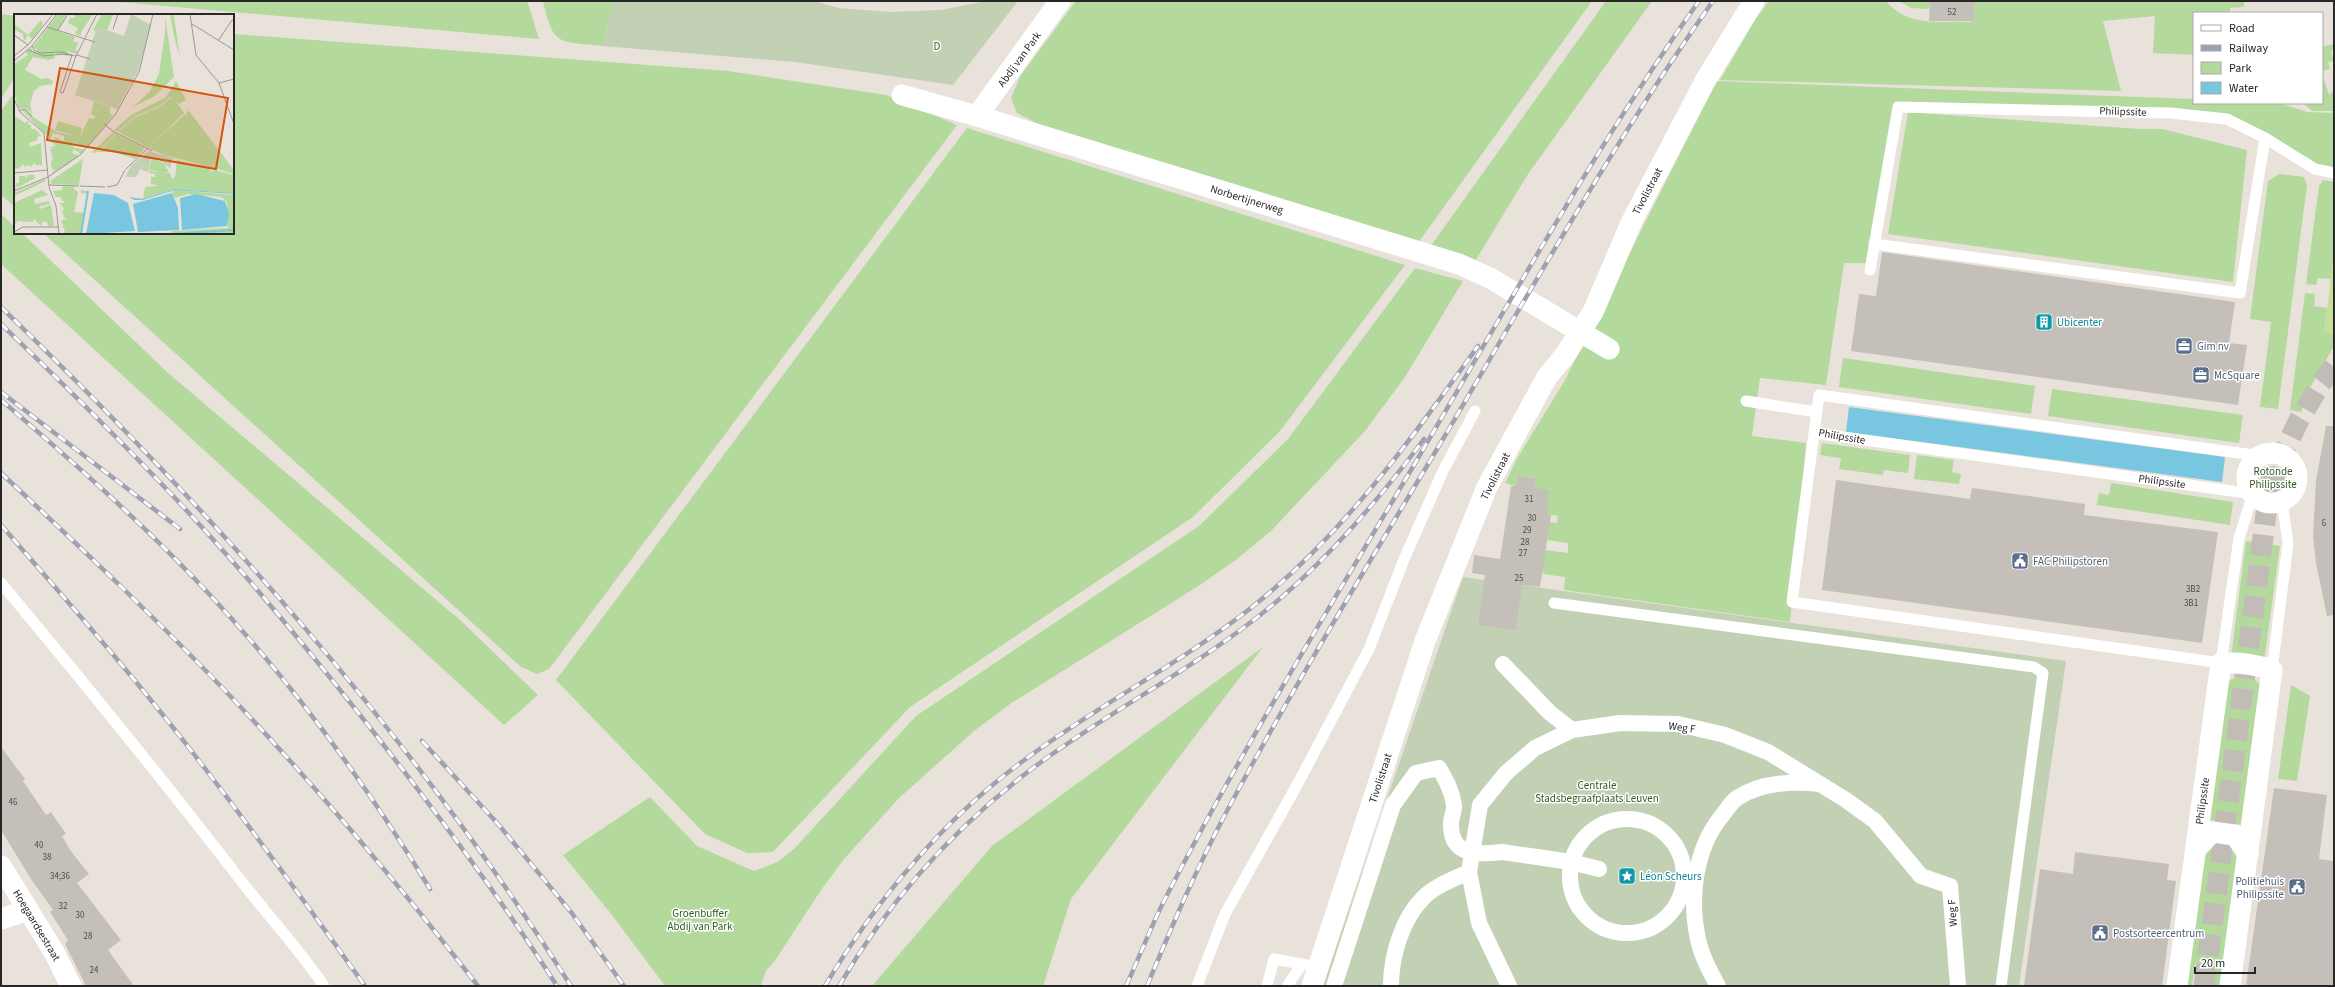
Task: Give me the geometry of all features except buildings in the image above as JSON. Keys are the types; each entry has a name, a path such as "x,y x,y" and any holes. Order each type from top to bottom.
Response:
{"street":[{"name":"Abdij van Park","path":"977,116 1060,1"},
{"name":"Tivolistraat","path":"1310,973 1425,641 1488,487 1547,376 1565,355 1593,312 1632,221 1705,81 1754,1"},
{"name":"Norbertijnerweg","path":"902,95 977,116 1459,264 1490,278 1609,349"},
{"name":"Philipssite","path":"2253,494 2266,503 2282,501 2295,490 2297,473 2294,465 2281,454 2273,453 2261,456"},
{"path":"2253,494 2248,487 2248,470 2252,463 2261,456"},
{"path":"2221,663 2250,664 2272,670 2230,986"},
{"name":"Philipssite","path":"2177,986 2221,663"},
{"path":"1503,664 1550,713 1572,730"},
{"name":"Weg F","path":"1509,986 1480,923 1468,872 1480,805 1497,784 1535,748 1572,730 1620,723 1678,724 1725,734 1768,752 1822,784 1874,821 1921,876 1950,886 1958,986"},
{"path":"1334,986 1393,805 1416,773 1440,768 1453,800 1451,837 1459,848 1472,852 1502,852 1571,862 1599,869"},
{"path":"1718,986 1698,940 1694,913 1698,865 1704,843 1714,826 1736,799 1760,787 1796,782 1822,784"},
{"path":"1626,819 1639,820 1654,826 1666,835 1676,847 1682,860 1683,888 1677,904 1668,916 1656,925 1642,931 1628,933 1615,932 1599,926 1587,917 1577,906 1571,892 1569,877 1571,862 1576,848 1585,836 1597,827 1607,822 1626,819"},
{"name":"Philipssite","path":"2196,849 2212,832 2235,835 2248,854"},
{"name":"Hoegaardsestraat","path":"1,866 54,952 71,986"},
{"path":"1391,986 1397,948 1404,925 1415,908 1423,897 1446,882 1468,872"},
{"path":"1,919 28,910"}],"lane":[{"name":"Philipssite","path":"1874,244 1898,107 2170,112 2227,119 2264,138 2315,169 2334,173"},
{"path":"1870,270 1874,244 2240,293 2264,138"},
{"name":"Philipssite","path":"2221,663 2239,538 2253,494 1814,433 1819,395 2261,456"},
{"path":"1746,401 1816,412"},
{"path":"1196,986 1225,914 1369,649 1418,528 1443,471 1475,411"},
{"path":"1814,433 1792,602 2221,663"},
{"path":"2272,670 2288,543 2282,501"},
{"path":"1,583 175,795 266,913 306,960 324,986"},
{"path":"1554,603 2034,667 2043,673 2001,986"},
{"path":"1267,986 1274,959 1310,973"},
{"path":"1287,986 1310,973"}],"green space":[{"path":"108,1 527,1 539,39"},
{"path":"543,1 613,1 603,46 567,42 560,39 550,27"},
{"name":"D","path":"613,1 815,1 838,8 891,12 941,10 986,1 1018,1 953,85 795,62 603,46"},
{"path":"1076,1 1592,1 1418,243 1036,123 1017,113 1011,98 1021,75"},
{"path":"1606,1 1652,1 1528,174 1474,263 1430,247"},
{"path":"1769,1 1886,1 1904,15 1914,19 1935,22 1969,22 1974,21 1975,1 2244,1 2244,7 2230,8 2230,12 2193,12 2193,55 2153,53 2155,16 2103,21 2121,91 1720,80 1755,20"},
{"path":"1899,1 1930,1 1929,9 1911,8"},
{"path":"1,14 14,16 14,79 1,99"},
{"path":"234,34 728,71 886,95 957,125 549,669 537,674 521,667 44,234 234,234"},
{"path":"2333,44 2334,50 2331,51 2334,61 2328,62 2330,69 2323,71 2323,47"},
{"path":"2323,76 2329,95 2334,90 2334,111 2312,111 2304,104 2323,104"},
{"path":"1717,81 2193,99 2193,104 2282,104 2307,112 2334,113 2334,173 2226,119 1898,107 1866,263 1844,263 1826,385 1760,378 1752,436 1806,443 1790,622 1564,590 1565,577 1543,574 1543,571 1540,571 1545,550 1568,553 1568,543 1547,540 1531,520 1557,523 1558,516 1547,514 1534,488 1536,478 1518,476 1516,486 1505,483 1518,457 1565,380"},
{"path":"14,93 14,206 1,195 1,111"},
{"path":"1908,112 2139,129 2162,129 2247,150 2233,282 1888,234"},
{"path":"967,128 1405,265 1280,431 1193,517 910,707 773,852 747,853 705,834 556,680"},
{"path":"2279,174 2304,177 2307,185 2278,409 2260,407 2271,322 2250,319 2268,181"},
{"path":"2323,180 2334,182 2334,256 2331,279 2318,278 2316,285 2306,284 2319,186"},
{"path":"1,214 14,226 14,234 23,234 168,373 460,620 538,695 504,725 1,264"},
{"path":"2334,256 2334,333 2324,332"},
{"name":"Groenbuffer Abdij van Park","path":"1415,268 1463,281 1405,377 1365,431 1271,531 1237,559 1200,585 1010,704 974,731 898,799 845,858 821,890 776,959 766,971 761,986 665,986 612,915 563,855 650,797 697,846 754,871 778,862 795,848 916,716 1199,526 1288,439"},
{"path":"2305,293 2315,294 2314,306 2327,308 2324,332 2334,333 2334,346 2310,388 2301,412 2290,410"},
{"path":"1843,358 2035,386 2031,414 1839,387"},
{"path":"2052,389 2243,415 2239,443 2048,416"},
{"path":"1822,443 1910,455 1908,473 1884,470 1883,475 1839,469 1841,458 1820,455"},
{"path":"1917,455 1954,460 1952,472 1961,474 1959,484 1914,479"},
{"name":"Rotonde Philipssite","path":"2273,466 2282,469 2285,478 2282,487 2273,490 2264,487 2261,478 2264,469"},
{"path":"2111,483 2233,502 2230,525 2097,505 2099,493 2109,495"},
{"path":"2246,541 2280,546 2264,661 2231,657"},
{"name":"Centrale Stadsbegraafplaats Leuven","path":"1463,577 2066,661 2019,986 1323,986"},
{"path":"1263,647 1071,899 1043,986 872,986 992,846"},
{"path":"2245,677 2255,680 2261,685 2242,825 2208,820 2227,682 2234,678"},
{"path":"2291,685 2310,696 2297,781 2278,779"},
{"path":"2222,846 2231,849 2238,856 2220,986 2213,986 2216,967 2195,964 2192,986 2186,986 2204,852"}],"water":[{"path":"1849,407 2225,457 2222,482 1846,432"}],"tunnel":[{"path":"2204,986 2266,514 2275,470 2299,420 2321,383 2334,367"}],"railway":[{"path":"1126,986 1166,897 1225,787 1287,679 1587,172 1660,57 1699,1"},
{"path":"1147,986 1185,897 1217,831 1253,763 1305,671 1606,164 1676,55 1713,1"},
{"path":"1,307 158,465 233,546 306,630 377,715 445,803 510,893 571,986"},
{"path":"1,324 96,417 181,504 209,534 290,629 368,725 442,821 489,886 557,986"},
{"path":"825,986 866,923 913,863 965,809 993,784 1050,741 1220,631 1281,583 1313,553 1343,521 1400,453 1478,346"},
{"path":"1,392 180,529"},
{"path":"1,400 82,470 134,519 185,569 241,629 299,699 354,773 406,850 430,889"},
{"path":"839,986 858,955 900,897 948,843 974,818 1029,771 1056,751 1199,659 1279,600 1346,535 1386,488 1424,439"},
{"path":"1,473 90,556 233,699 359,840 478,986"},
{"path":"1,525 102,642 176,731 263,845 365,986"},
{"path":"422,741 498,824 571,912 624,986"}],"place":[{"name":"Ubicenter","path":"2044,322"},
{"name":"Gim nv","path":"2184,346"},
{"name":"McSquare","path":"2201,375"},
{"name":"FAC Philipstoren","path":"2020,561"},
{"name":"Léon Scheurs","path":"1627,876"},
{"name":"Politiehuis Philipssite","path":"2297,887"},
{"name":"Postsorteercentrum","path":"2100,933"}]}
